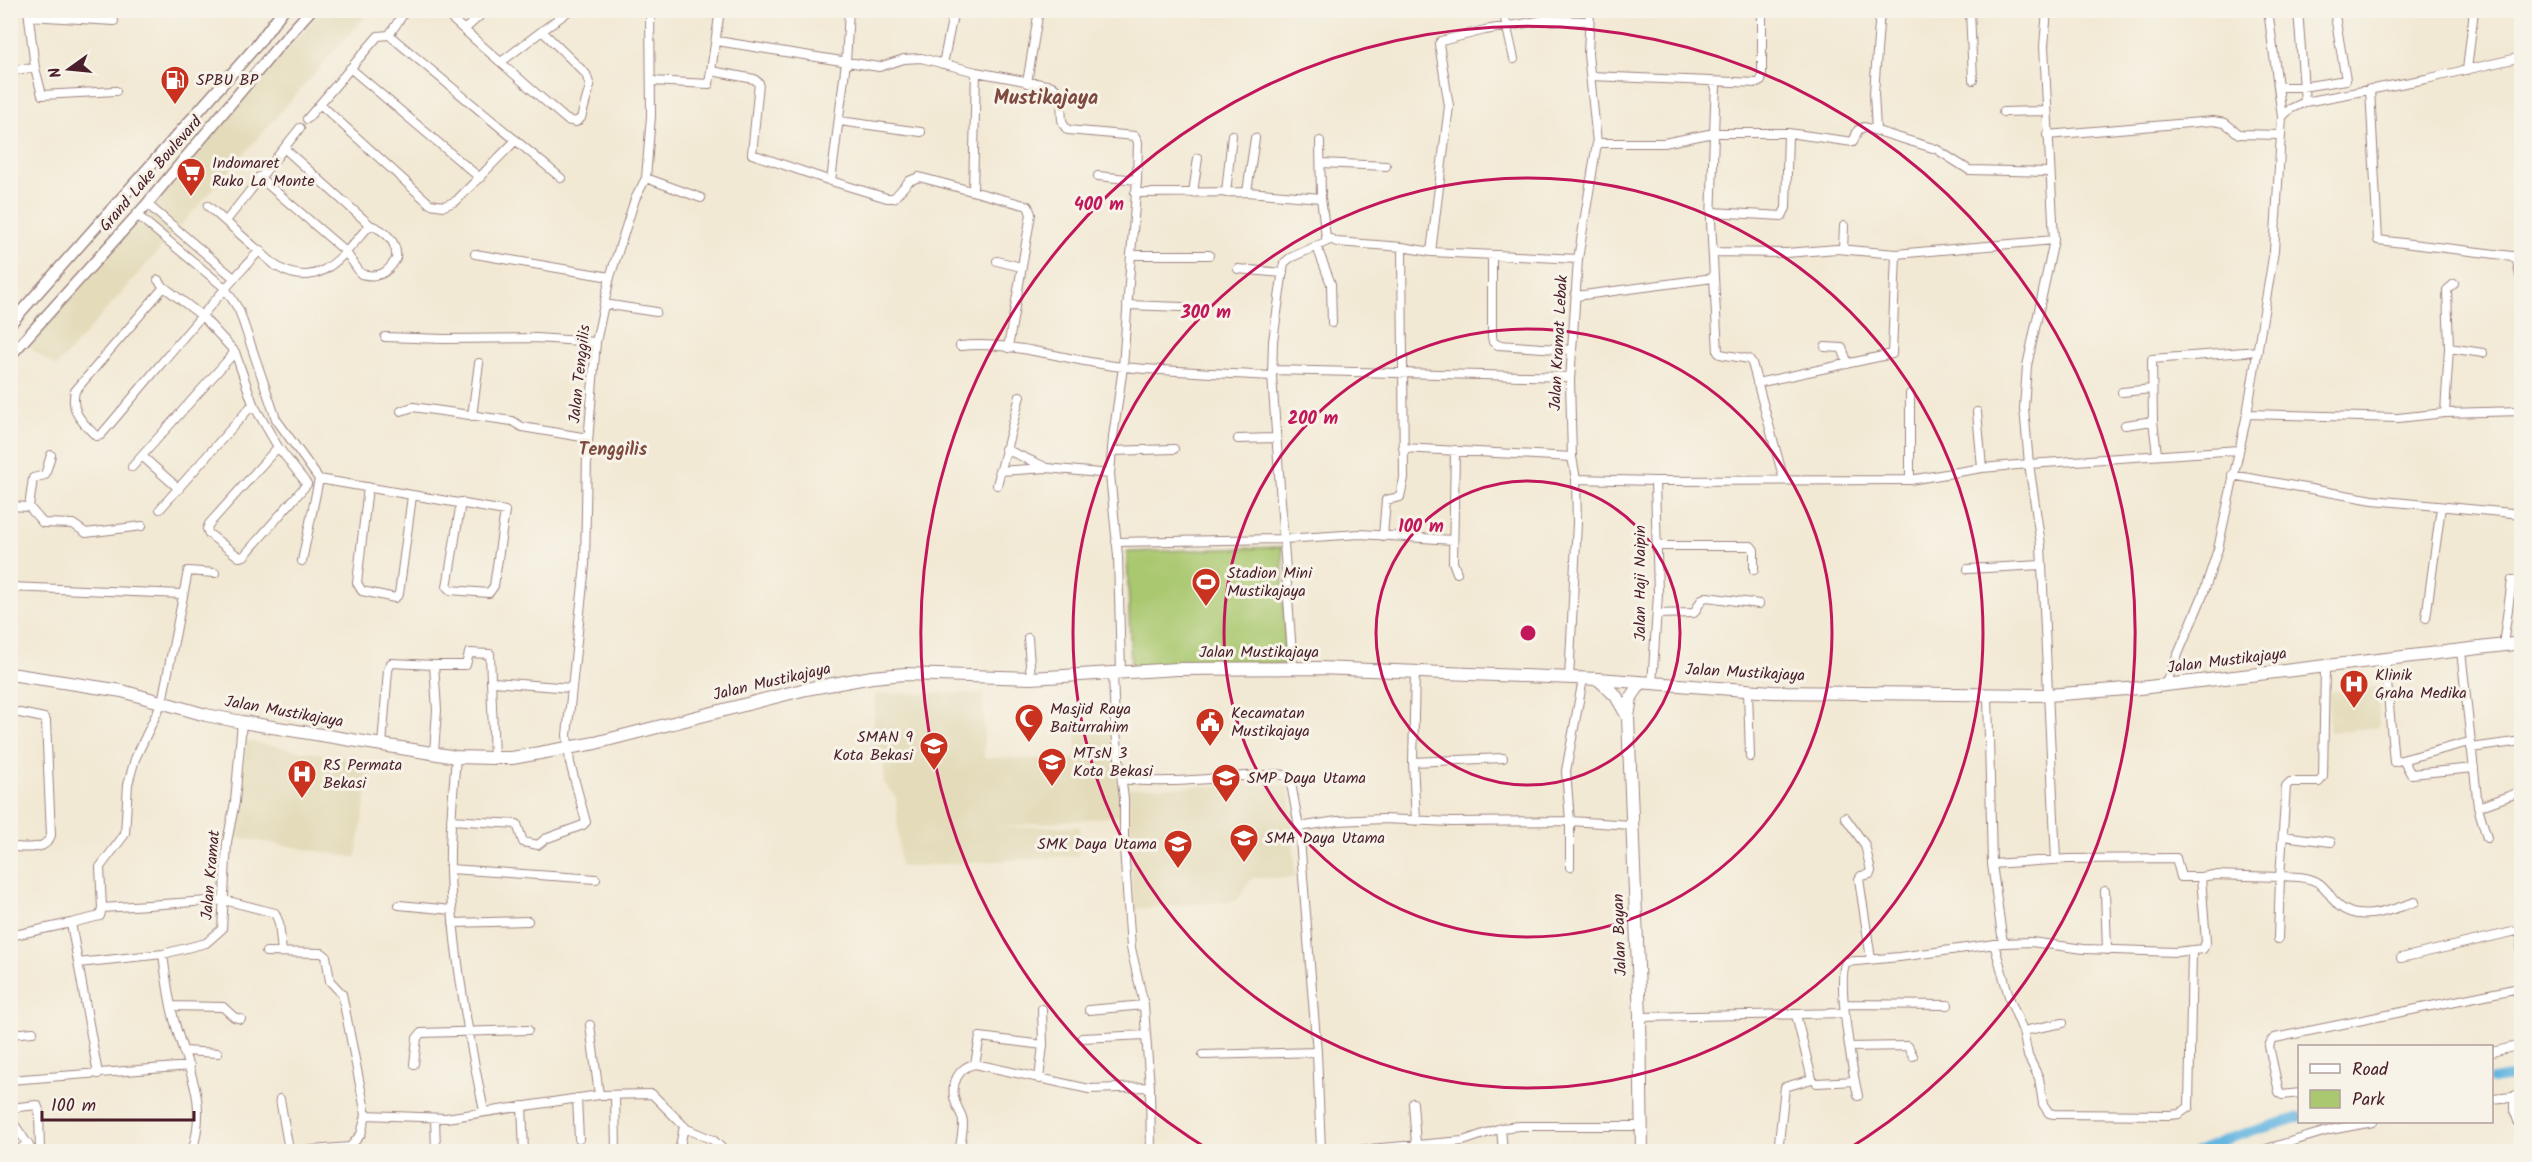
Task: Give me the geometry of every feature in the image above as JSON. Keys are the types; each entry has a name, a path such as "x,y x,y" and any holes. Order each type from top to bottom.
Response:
{"main road":[{"name":"Jalan Mustikajaya","path":"10,674 86,684 206,715 382,746 456,757 512,758 567,748 806,689 872,677 905,674 1031,678 1177,669 1293,668 1598,679 1748,690 1988,696 2048,695 2164,685 2522,643"},
{"path":"1598,679 1616,696 1628,717"},
{"name":"Jalan Bayan","path":"1642,1152 1640,1017 1628,717 1631,697 1646,684"}],"street":[{"name":"Grand Lake Boulevard","path":"10,324 250,53 283,10"},
{"name":"Grand Lake Boulevard","path":"10,356 147,204 311,10"},
{"path":"442,10 570,122 581,118 590,86 586,74 542,32"},
{"path":"464,30 486,10"},
{"path":"501,62 570,10"},
{"name":"Jalan Tenggilis","path":"451,820 517,824 523,842 538,845 547,839 583,825 586,819 567,748 585,565 588,438 596,342 610,277 635,199 646,178 651,117 650,10"},
{"path":"651,81 708,85 717,41 720,10"},
{"path":"831,181 846,62 849,10"},
{"path":"943,64 954,10"},
{"path":"1027,83 1039,10"},
{"path":"1503,10 1514,59"},
{"name":"Jalan Kramat Lebak","path":"1569,679 1577,523 1576,479 1572,457 1570,377 1578,259 1597,143 1588,54 1590,10"},
{"path":"1591,76 1757,83 1761,81 1762,10"},
{"path":"1876,130 1874,93 1880,10"},
{"path":"1970,10 1973,80"},
{"path":"2047,10 2044,46 2054,240 2024,388 2029,464 2042,565 2056,861"},
{"path":"2164,685 2204,595 2218,549 2232,475 2247,414 2274,251 2279,135 2282,117 2268,10"},
{"path":"2298,10 2302,87 2305,102"},
{"path":"2279,87 2302,87 2346,80 2334,10"},
{"path":"2467,70 2474,10"},
{"path":"389,35 403,11"},
{"path":"114,21 66,14 29,14 35,68 42,95 116,91"},
{"path":"1431,252 1449,106 1439,44 1441,41 1545,20 1589,21"},
{"path":"308,119 378,36 389,35 561,178"},
{"path":"717,41 879,67 912,58 1027,83 1053,86 1060,92 1062,123 1068,130 1135,136 1138,142 1123,367 1110,474 1116,542 1115,724 1122,778 1131,948 1144,1005 1150,1088 1151,1152"},
{"path":"2282,117 2290,109 2305,102 2522,57"},
{"path":"10,70 35,68"},
{"path":"350,68 480,178"},
{"path":"712,71 754,79 759,83 752,154 887,198 894,198 909,181 919,177 1024,204 1030,209 1008,348"},
{"path":"973,191 976,72"},
{"path":"1713,82 1716,87 1712,212 1713,278 1718,352 1749,358 1752,363 1784,480"},
{"path":"2370,89 2378,240 2512,256 2517,261 2522,286"},
{"path":"320,104 430,204 438,206 450,204 480,178 516,141"},
{"path":"2003,112 2046,111"},
{"path":"839,121 921,132"},
{"path":"2047,135 2212,121 2225,123 2239,134 2279,135"},
{"path":"226,221 300,128"},
{"path":"1597,143 1664,143 1714,133 1788,133 1853,142 1861,128 1876,130 1936,149 1969,170 2050,172"},
{"path":"1712,212 1782,216 1786,208 1788,133"},
{"path":"1226,193 1232,135"},
{"path":"1247,192 1255,138"},
{"path":"1320,141 1325,232 1330,240"},
{"path":"259,177 345,251 361,274 382,275 389,270 396,259 394,244 382,229 370,225 285,149"},
{"path":"1193,194 1198,158"},
{"path":"1321,163 1386,166"},
{"path":"1098,176 1137,180"},
{"path":"646,178 701,198"},
{"path":"1135,193 1247,192 1322,198"},
{"path":"147,204 234,278"},
{"path":"208,206 276,266 297,275 329,268 370,225"},
{"path":"137,215 225,288 239,310 276,419 319,478 412,496 461,502 504,510 506,513 494,586 489,593 450,590 447,587 461,502"},
{"path":"1844,226 1844,249"},
{"path":"1293,668 1272,373 1273,341 1286,260 1330,240 1431,252 1578,259"},
{"path":"1713,252 1786,253 1844,249 1896,254 2054,240"},
{"path":"182,253 192,241"},
{"path":"1317,247 1331,284 1332,323"},
{"path":"1383,536 1386,500 1401,496 1404,478 1405,373 1402,247"},
{"path":"260,250 225,288 202,316 101,435 96,435 77,417 73,399 75,391 161,283 202,316 235,352 253,404 278,447 305,478 306,487 244,556 239,557 209,534 207,529 278,447"},
{"path":"475,254 610,277"},
{"path":"1757,383 1892,354 1896,254"},
{"path":"1131,255 1209,255"},
{"path":"1492,255 1492,336 1494,342 1498,345 1572,350"},
{"path":"997,261 1021,267"},
{"path":"1238,269 1283,273"},
{"path":"1576,296 1713,278"},
{"path":"2445,413 2449,348 2445,302 2447,290 2454,284"},
{"path":"604,304 657,312"},
{"path":"1127,305 1182,307"},
{"path":"385,337 525,338 596,342"},
{"path":"960,346 980,345 1008,348 1123,367 1272,373 1570,377"},
{"path":"1825,347 1842,348 1848,364"},
{"path":"2449,348 2480,350 2483,353"},
{"path":"2157,454 2153,421 2152,360 2154,358 2258,351"},
{"path":"132,467 235,352"},
{"path":"472,416 479,363"},
{"path":"2122,392 2152,388"},
{"path":"1910,394 1910,480"},
{"path":"997,485 1020,396"},
{"path":"160,509 253,404"},
{"path":"401,411 413,407 588,438"},
{"path":"2247,414 2398,418 2445,413 2522,411"},
{"path":"1977,412 1982,468"},
{"path":"2125,424 2153,421"},
{"path":"1238,439 1275,438"},
{"path":"1403,448 1572,457"},
{"path":"1005,449 1047,468"},
{"path":"1112,451 1174,449"},
{"path":"1455,450 1453,562 1457,573"},
{"path":"1576,479 1910,480 1982,468 2239,450"},
{"path":"29,507 33,478 45,475 51,455"},
{"path":"142,456 178,489"},
{"path":"999,471 1047,468 1110,474"},
{"path":"2232,475 2373,500 2522,514"},
{"path":"302,561 319,478"},
{"name":"Jalan Haji Naipin","path":"1646,684 1657,614 1655,481"},
{"path":"368,488 357,584 362,591 395,598 399,594 412,496"},
{"path":"10,506 29,507 43,523 72,523 86,533 142,526"},
{"path":"2426,618 2441,507"},
{"path":"1116,542 1284,539 1360,534 1453,540"},
{"path":"1657,546 1751,546 1754,549 1754,570"},
{"path":"1968,569 2042,565"},
{"path":"10,936 100,916 102,908 100,867 125,834 129,784 135,759 162,702 182,594 189,569 215,573"},
{"path":"2503,645 2512,580"},
{"path":"10,587 182,594"},
{"path":"1657,614 1695,613 1702,599 1707,597 1759,604"},
{"path":"1028,638 1031,678"},
{"path":"2461,651 2478,807 2487,838"},
{"path":"382,746 388,670 391,663 466,665 469,653 489,653 493,681 494,758"},
{"path":"2385,659 2392,759 2396,762 2470,745 2522,741"},
{"path":"434,665 437,710 434,753"},
{"path":"2278,939 2287,784 2290,782 2319,782 2323,777 2325,667"},
{"path":"1415,671 1413,762 1416,821"},
{"path":"1570,867 1570,821 1566,771 1583,679"},
{"path":"493,681 572,688"},
{"path":"1748,690 1750,758"},
{"path":"1988,696 1992,864 1998,943 2010,1000 2023,1031 2028,1056 2039,1078 2043,1104 2049,1113 2178,1114 2189,1107 2192,952"},
{"path":"10,711 45,718 46,721 51,835 49,842 41,847 10,847"},
{"name":"Jalan Kramat","path":"78,963 162,954 206,943 222,929 227,842 235,802 242,722"},
{"path":"456,757 450,869 453,923 484,1111"},
{"path":"1413,762 1503,758"},
{"path":"2403,760 2411,774 2474,768"},
{"path":"1122,778 1173,782 1285,774 1290,778 1299,827 1317,1052 1322,1150"},
{"path":"2478,807 2520,792"},
{"path":"1845,817 1865,845 1870,871 1870,874 1861,876 1859,879 1871,959"},
{"path":"1299,827 1347,820 1570,821 1631,825"},
{"path":"2283,836 2331,842"},
{"path":"1992,864 2176,858 2181,877 2281,876 2309,879 2320,883 2339,906 2361,914 2381,913 2415,902"},
{"path":"450,869 596,879"},
{"path":"1858,1096 1849,1047 1844,964 1850,961 1899,957 1998,943 2031,942 2107,950 2192,952 2203,949 2206,942 2201,877"},
{"path":"2105,891 2107,950"},
{"path":"102,908 224,900 274,913 279,923 282,952"},
{"path":"399,905 452,910"},
{"path":"453,923 528,921"},
{"path":"71,923 98,1074"},
{"path":"2401,958 2521,929 2519,988 2522,1012"},
{"path":"267,952 322,952 326,956 330,981 342,994 366,1114 361,1134 350,1147 323,1151 289,1151 280,1100"},
{"path":"162,954 171,1006 183,1051 198,1092 192,1152"},
{"path":"2298,1093 2282,1095 2279,1092 2269,1046 2276,1038 2519,988"},
{"path":"1089,1010 1144,1005"},
{"path":"1640,1017 1796,1015 1845,1009 1948,1005"},
{"path":"171,1006 223,1007 234,1017 241,1019"},
{"path":"1040,1079 1043,1045 1042,1009"},
{"path":"1778,1152 1785,1087 1812,1080 1796,1015"},
{"path":"2023,1031 2063,1023"},
{"path":"590,1025 598,1095"},
{"path":"414,1064 417,1038 421,1033 528,1030"},
{"path":"10,1034 33,1032"},
{"path":"1082,1038 1146,1035"},
{"path":"975,1064 980,1037 1043,1045"},
{"path":"2493,1052 2522,1043"},
{"path":"1849,1047 1908,1046 1913,1056"},
{"path":"183,1051 218,1053"},
{"path":"1203,1054 1317,1052"},
{"path":"959,1152 963,1124 962,1115 954,1098 955,1082 962,1069 975,1064 1089,1089 1150,1088"},
{"path":"10,1080 190,1065"},
{"path":"1817,1083 1855,1081"},
{"path":"366,1114 435,1118 598,1095 652,1094 684,1126 692,1132 713,1140 726,1152"},
{"path":"615,1095 616,1152"},
{"path":"2493,1099 2518,1096 2514,1110 2522,1132"},
{"path":"577,1098 579,1139"},
{"path":"1413,1103 1416,1144"},
{"path":"10,1108 37,1105 40,1152"},
{"path":"522,1106 524,1152"},
{"path":"10,1118 33,1152"},
{"path":"435,1118 436,1152"},
{"path":"2256,1152 2330,1130 2368,1123"},
{"path":"679,1152 684,1126"},
{"path":"1305,1152 1358,1151 1463,1141 1501,1128 1641,1126"},
{"path":"1501,1128 1503,1152"},
{"path":"16,1152 28,1143"}],"shaded area":[{"path":"321,11 370,11 56,367 29,347"},
{"name":"Klinik Graha Medika","path":"2379,687 2378,727 2329,732 2329,692"},
{"name":"SMAN 9 Kota Bekasi","path":"984,693 984,758 1076,759 1076,733 1113,731 1121,816 991,828 1080,826 1078,856 900,867 896,798 884,783 883,751 873,748 875,694"},
{"name":"RS Permata Bekasi","path":"247,741 372,763 356,858 231,836"},
{"path":"1290,784 1295,878 1252,878 1237,901 1133,909 1128,788"}],"green space":[{"name":"Stadion Mini Mustikajaya","path":"1282,547 1286,664 1131,669 1127,552"}],"waterway":[{"path":"2493,1080 2522,1075"},
{"path":"2196,1152 2227,1139 2298,1118"}],"place":[{"name":"SPBU BP","path":"175,106"},
{"name":"Indomaret Ruko La Monte","path":"191,198"},
{"name":"Stadion Mini Mustikajaya","path":"1206,608"},
{"name":"Klinik Graha Medika","path":"2354,710"},
{"name":"Masjid Raya Baiturrahim","path":"1029,744"},
{"name":"Kecamatan Mustikajaya","path":"1210,748"},
{"name":"SMAN 9 Kota Bekasi","path":"934,772"},
{"name":"MTsN 3 Kota Bekasi","path":"1052,788"},
{"name":"RS Permata Bekasi","path":"302,800"},
{"name":"SMP Daya Utama","path":"1226,804"},
{"name":"SMA Daya Utama","path":"1244,864"},
{"name":"SMK Daya Utama","path":"1178,870"}],"district":[{"name":"Mustikajaya","path":"1046,99"},
{"name":"Tenggilis","path":"613,450"}]}
